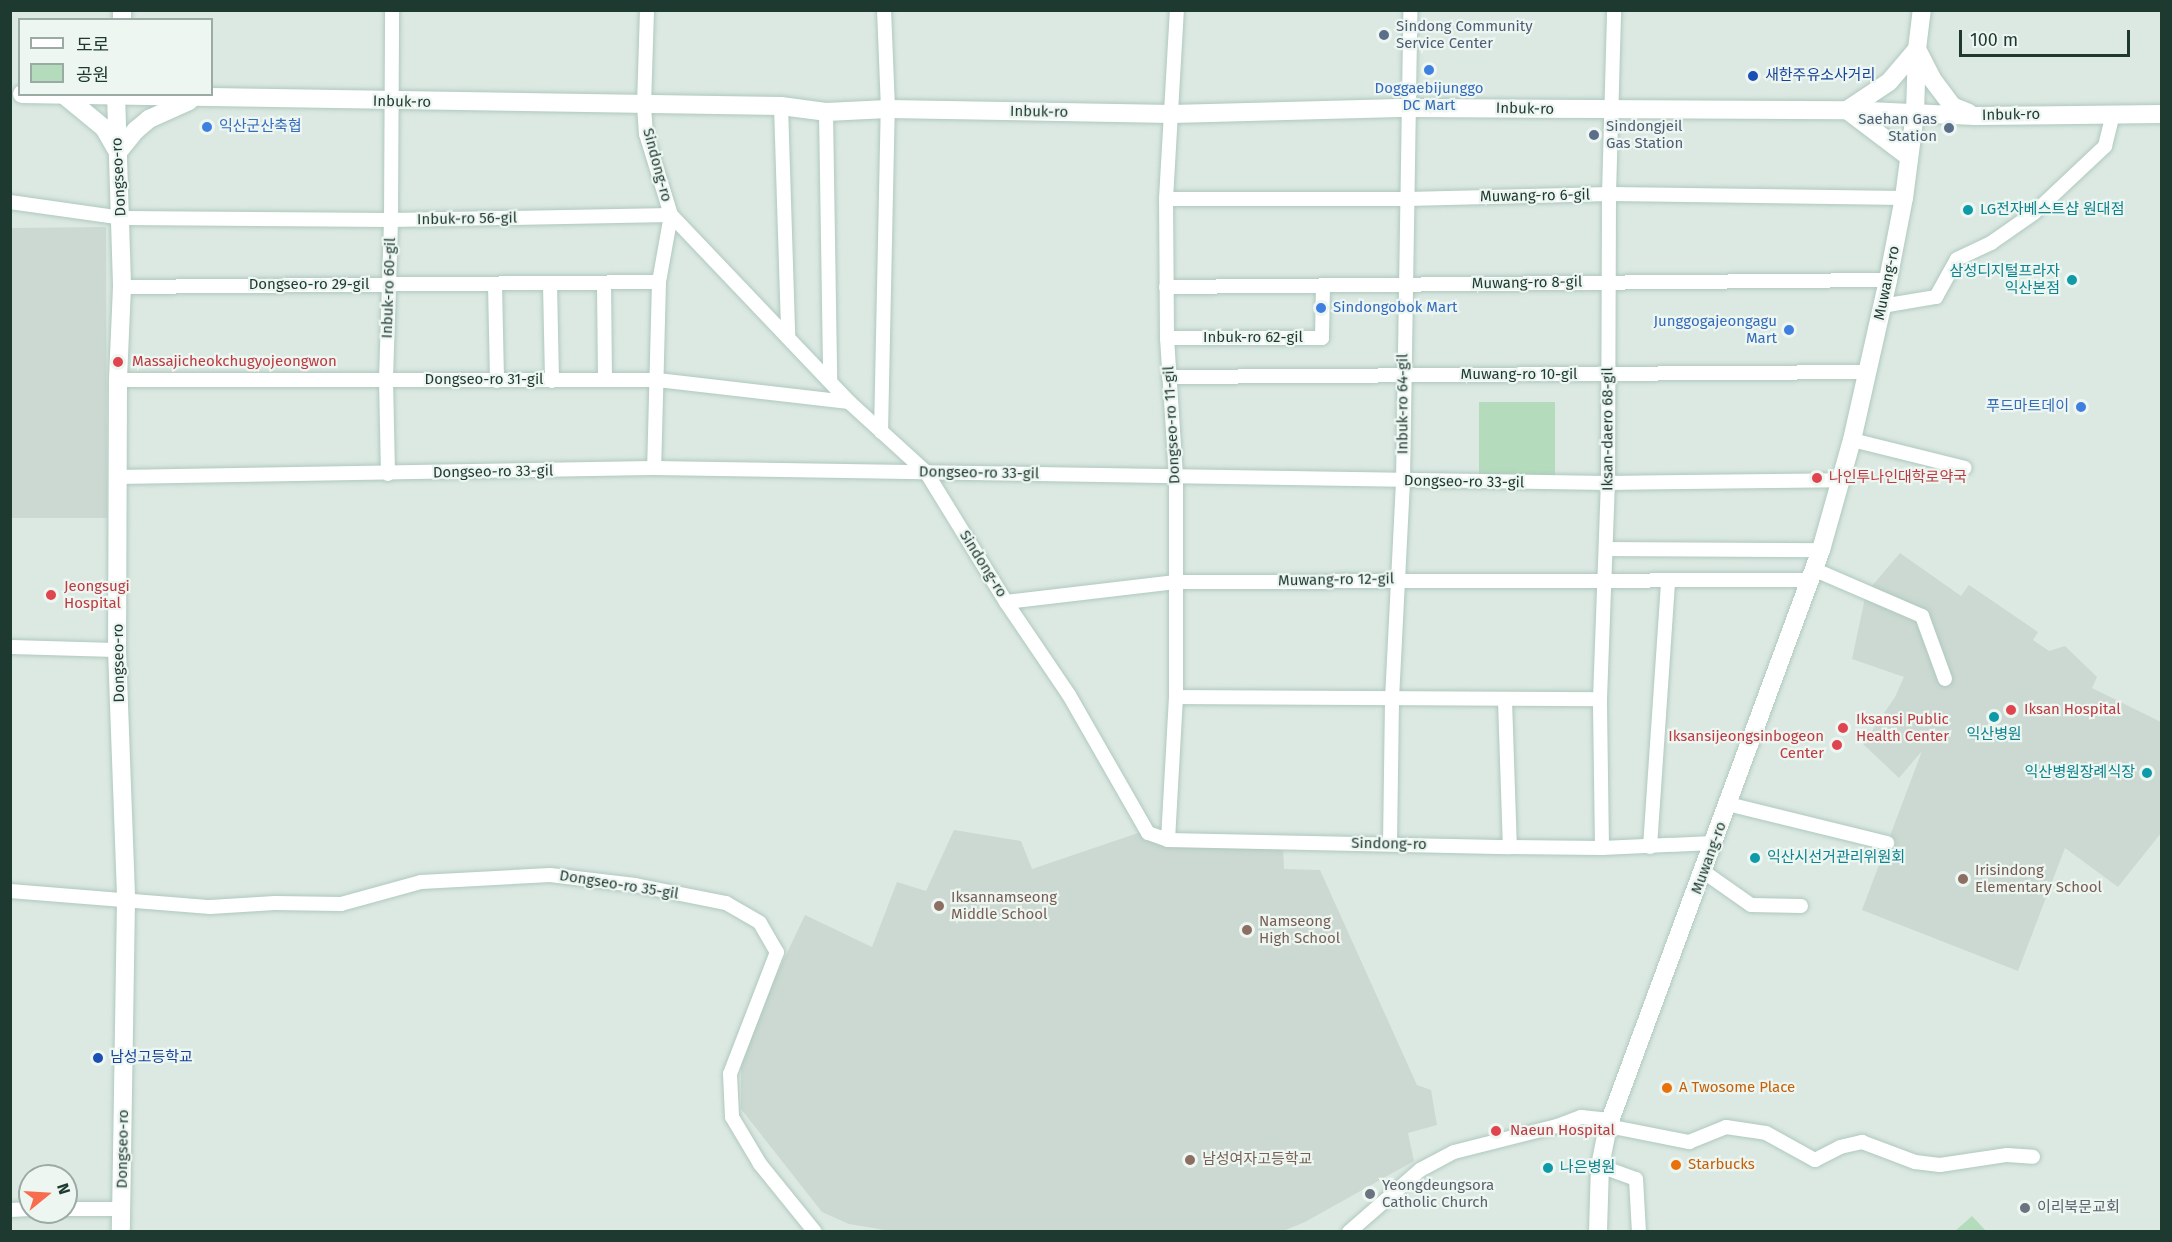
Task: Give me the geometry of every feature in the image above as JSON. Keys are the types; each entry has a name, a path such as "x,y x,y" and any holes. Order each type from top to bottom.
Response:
{"street":[{"name":"Inbuk-ro 60-gil","path":"388,474 386,380 391,220 389,102 392,10"},
{"name":"Sindong-ro","path":"647,10 644,106 646,134 671,215 788,335 849,402 926,472 1006,602 1070,695 1148,833 1168,840 1510,847 1602,848 1713,843"},
{"path":"881,432 888,109 884,10"},
{"name":"Dongseo-ro 11-gil","path":"1168,840 1176,697 1176,477 1167,338 1166,199 1177,10"},
{"name":"Inbuk-ro 64-gil","path":"1390,844 1396,579 1403,481 1404,284 1410,10"},
{"name":"Iksan-daero 68-gil","path":"1602,848 1600,699 1608,483 1609,194 1614,10"},
{"name":"Muwang-ro","path":"1598,1232 1600,1166 1609,1123 1704,872 1821,550 1852,440 1904,198 1914,113 1917,50 1922,10"},
{"path":"1909,157 1847,110 1889,82 1917,50 1932,78 1952,106 1975,116"},
{"path":"65,96 104,128 118,152 136,130 149,119 187,97"},
{"name":"Inbuk-ro","path":"116,96 644,106 781,106 826,112 888,109 1172,114 1409,108 1847,110 1975,116 2162,114"},
{"name":"Dongseo-ro","path":"116,96 122,218 118,380 117,650 126,900 121,1232"},
{"path":"781,106 788,335"},
{"path":"826,112 830,381"},
{"path":"1882,306 1936,297 1957,259 1991,243 2034,213 2105,146 2113,114"},
{"name":"Muwang-ro 6-gil","path":"1166,199 1407,199 1609,194 1904,198"},
{"name":"Inbuk-ro 56-gil","path":"10,202 122,218 391,220 671,215"},
{"path":"654,468 659,282 671,215"},
{"name":"Muwang-ro 8-gil","path":"1166,287 1888,280"},
{"name":"Dongseo-ro 29-gil","path":"122,287 659,282"},
{"path":"604,283 605,380"},
{"path":"495,284 497,381"},
{"path":"550,284 552,381"},
{"name":"Inbuk-ro 62-gil","path":"1167,338 1322,338 1323,285"},
{"name":"Muwang-ro 10-gil","path":"1169,377 1868,372"},
{"name":"Dongseo-ro 31-gil","path":"118,380 658,380 849,402"},
{"path":"1852,440 1965,468"},
{"name":"Dongseo-ro 33-gil","path":"118,477 654,468 1403,481 1608,483 1839,480"},
{"path":"1606,549 1821,550"},
{"path":"1811,574 1922,616 1946,678"},
{"name":"Muwang-ro 12-gil","path":"1006,602 1176,582 1396,579 1668,581 1811,574"},
{"path":"1650,847 1668,581"},
{"path":"10,647 117,650"},
{"path":"1176,697 1600,699"},
{"path":"1505,700 1510,847"},
{"path":"1728,804 1887,843"},
{"path":"1704,872 1751,905 1801,906"},
{"name":"Dongseo-ro 35-gil","path":"126,900 210,907 275,903 341,904 421,882 550,875 635,885 726,903 760,923 777,952 730,1074 732,1117 760,1164 815,1232"},
{"path":"10,891 126,900"},
{"path":"1348,1232 1420,1170 1454,1152 1557,1126 1581,1117 1689,1142 1726,1127 1766,1133 1815,1160 1840,1147 1862,1142 1915,1162 1940,1165 2007,1155 2033,1157"},
{"path":"1600,1166 1636,1179 1640,1232"},
{"path":"78,1209 122,1209"}],"shaded area":[{"path":"106,227 107,518 11,518 11,228"},
{"name":"Iksan Hospital","path":"1900,553 1961,596 1969,585 2038,632 2033,640 2049,651 2065,646 2097,677 2092,688 2161,722 2161,833 2118,887 2065,848 2018,971 1862,910 1922,751 1899,778 1863,744 1895,697 1904,677 1852,659 1866,593"},
{"path":"954,830 1021,841 1032,869 1141,832 1283,846 1284,869 1320,870 1417,1085 1431,1090 1437,1125 1408,1133 1414,1161 1305,1222 1283,1231 891,1231 849,1224 822,1212 741,1109 741,1049 805,915 872,947 897,882 926,891"}],"green space":[{"path":"1479,402 1555,402 1555,478 1479,478"},
{"path":"1972,1216 1986,1231 1955,1231"}],"place":[{"name":"Sindong Community Service Center","path":"1384,35"},
{"name":"Doggaebijunggo DC Mart","path":"1429,70"},
{"name":"새한주유소사거리","path":"1753,76"},
{"name":"익산군산축협","path":"207,127"},
{"name":"Saehan Gas Station","path":"1949,128"},
{"name":"Sindongjeil Gas Station","path":"1594,135"},
{"name":"LG전자베스트샵 원대점","path":"1968,210"},
{"name":"삼성디지털프라자 익산본점","path":"2072,280"},
{"name":"Sindongobok Mart","path":"1321,308"},
{"name":"Junggogajeongagu Mart","path":"1789,330"},
{"name":"Massajicheokchugyojeongwon","path":"118,362"},
{"name":"푸드마트데이","path":"2081,407"},
{"name":"나인투나인대학로약국","path":"1817,478"},
{"name":"Jeongsugi Hospital","path":"51,595"},
{"name":"Iksan Hospital","path":"2011,710"},
{"name":"익산병원","path":"1994,717"},
{"name":"Iksansi Public Health Center","path":"1843,728"},
{"name":"Iksansijeongsinbogeon Center","path":"1837,745"},
{"name":"익산병원장례식장","path":"2147,773"},
{"name":"익산시선거관리위원회","path":"1755,858"},
{"name":"Irisindong Elementary School","path":"1963,879"},
{"name":"Iksannamseong Middle School","path":"939,906"},
{"name":"Namseong High School","path":"1247,930"},
{"name":"남성고등학교","path":"98,1058"},
{"name":"A Twosome Place","path":"1667,1088"},
{"name":"Naeun Hospital","path":"1496,1131"},
{"name":"남성여자고등학교","path":"1190,1160"},
{"name":"Starbucks","path":"1676,1165"},
{"name":"나은병원","path":"1548,1168"},
{"name":"Yeongdeungsora Catholic Church","path":"1370,1194"},
{"name":"이리북문교회","path":"2025,1208"}]}
